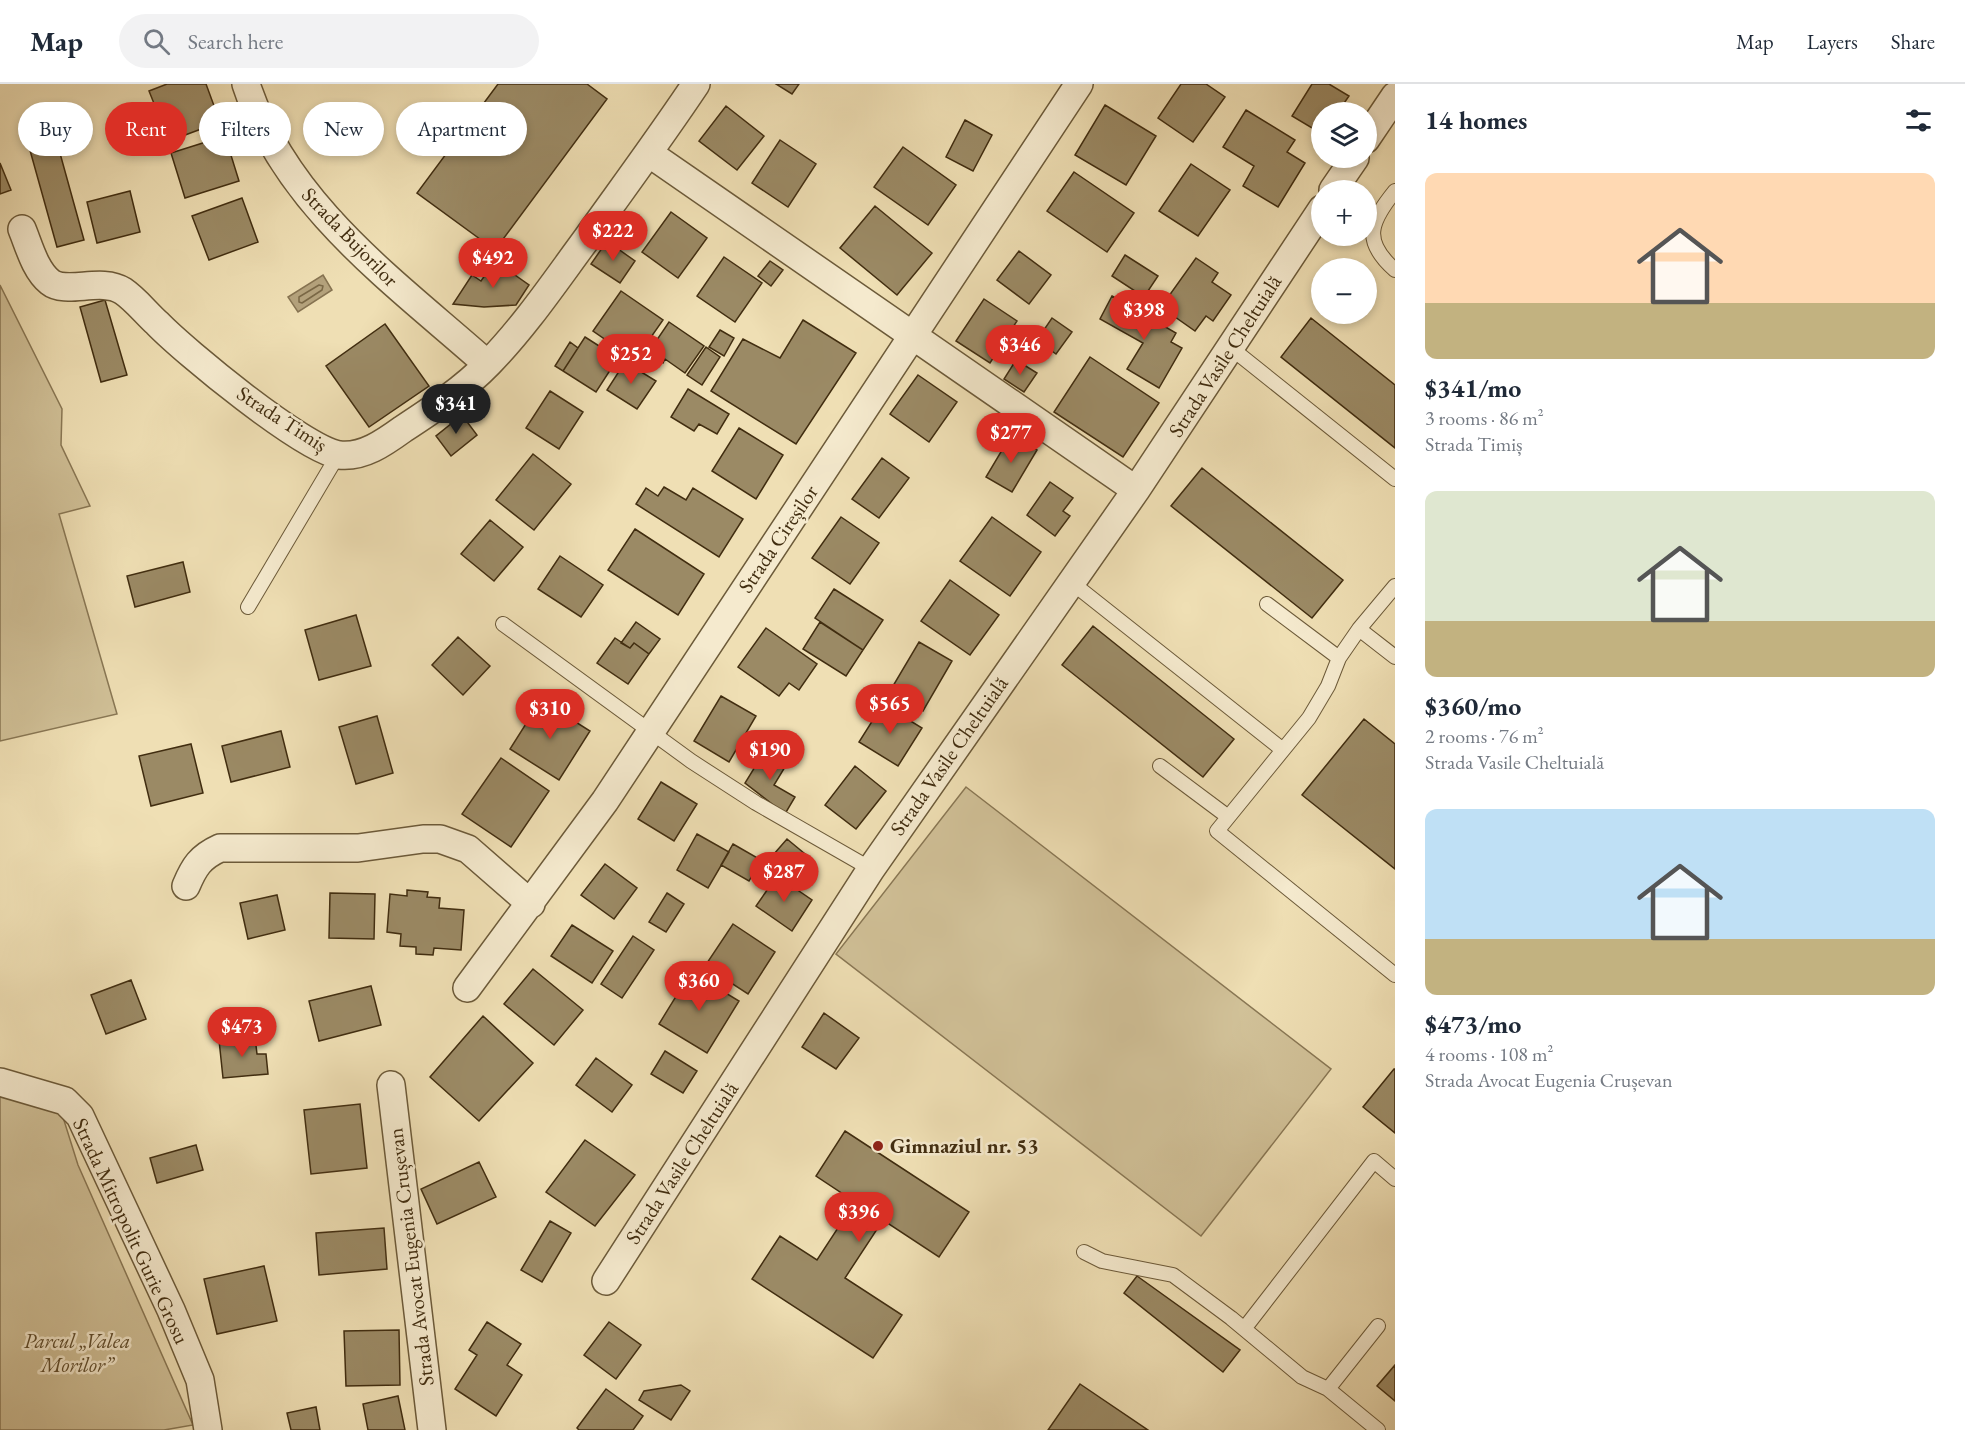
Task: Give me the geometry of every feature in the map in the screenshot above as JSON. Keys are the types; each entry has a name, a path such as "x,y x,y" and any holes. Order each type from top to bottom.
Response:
{"street":[{"name":"Strada Bujorilor","path":"246,84 267,131 302,189 388,279 487,364"},
{"name":"Strada Timiș","path":"22,229 42,274 52,284 64,287 102,284 122,290 192,355 266,413 312,442 338,455 359,453 378,446 433,409 487,364 553,285 650,154 696,84"},
{"name":"Strada Cireșilor","path":"467,988 605,801 1079,84"},
{"path":"1377,123 1395,96"},
{"path":"650,154 1136,490"},
{"name":"Strada Vasile Cheltuială","path":"606,1281 871,868 1136,490 1311,226"},
{"path":"186,886 195,865 207,854 220,848 237,846 358,848 423,839 440,839 468,849 531,904"},
{"name":"Strada Mitropolit Gurie Grosu","path":"0,1082 64,1101 81,1116 171,1310 200,1380 208,1430"},
{"name":"Strada Avocat Eugenia Crușevan","path":"391,1085 432,1430"}],"lane":[{"path":"1395,191 1377,213 1372,236 1381,258 1395,270"},
{"path":"1231,348 1395,479"},
{"path":"248,607 338,455"},
{"path":"1071,582 1282,750"},
{"path":"1395,586 1359,628 1339,658 1320,701 1217,831 1395,975"},
{"path":"1268,604 1339,658"},
{"path":"503,624 691,761 756,802 871,868"},
{"path":"1359,628 1395,657"},
{"path":"1160,766 1227,816"},
{"path":"1244,1329 1374,1161 1395,1179"},
{"path":"1084,1252 1102,1261 1173,1275 1302,1377 1328,1389 1374,1429"},
{"path":"1328,1389 1378,1326"}],"green space":[{"path":"0,285 62,409 61,445 90,506 59,514 117,714 0,741"},
{"path":"966,787 1331,1069 1201,1236 836,954"},
{"name":"Parcul „Valea Morilor”","path":"0,1092 62,1114 78,1165 193,1425 164,1430 0,1430"}],"water":[{"path":"323,275 332,290 298,312 288,297"}],"building":[{"path":"167,84 206,84 213,102 199,102 199,130 187,134 187,102 153,102 149,91"},
{"path":"498,84 587,84 607,99 495,250 417,193 444,156 527,156 527,102 485,102"},
{"path":"776,84 799,84 792,94"},
{"path":"1181,84 1206,84 1225,97 1193,142 1158,118"},
{"path":"1312,84 1329,84 1349,96 1345,102 1311,102 1311,127 1292,116"},
{"path":"1105,105 1156,136 1126,185 1075,155"},
{"path":"726,106 764,136 737,170 699,141"},
{"path":"1246,110 1295,140 1287,152 1305,163 1278,207 1243,186 1254,166 1223,147"},
{"path":"965,120 992,135 973,171 946,157"},
{"path":"780,140 816,164 788,207 752,183"},
{"path":"199,144 199,156 231,156 239,181 185,198 172,156 187,156 187,148"},
{"path":"903,147 956,185 928,225 874,187"},
{"path":"32,156 61,156 84,240 57,247"},
{"path":"0,163 11,190 0,194"},
{"path":"1191,164 1230,190 1198,236 1159,211"},
{"path":"1074,172 1134,213 1107,252 1047,211"},
{"path":"130,191 140,232 97,243 87,202"},
{"path":"242,198 258,242 209,260 192,216"},
{"path":"875,206 932,253 897,295 840,248"},
{"path":"671,212 707,238 678,278 642,252"},
{"path":"607,241 635,261 620,283 591,264"},
{"path":"1019,251 1051,275 1029,304 997,280"},
{"path":"1125,255 1158,276 1144,297 1112,276"},
{"path":"724,257 762,283 735,322 697,296"},
{"path":"1196,258 1218,273 1212,282 1231,295 1213,321 1206,316 1195,331 1161,307"},
{"path":"495,261 529,285 516,305 484,307 453,304 472,275 481,281"},
{"path":"770,261 783,270 771,286 758,276"},
{"path":"621,291 663,320 635,360 593,331"},
{"path":"1112,296 1176,333 1171,342 1182,348 1159,388 1127,369 1143,343 1100,319"},
{"path":"984,299 1017,321 990,363 956,341"},
{"path":"105,300 127,375 101,382 80,307"},
{"path":"1052,318 1072,332 1056,354 1037,340"},
{"path":"1311,318 1311,324 1319,324 1395,385 1395,448 1281,357"},
{"path":"803,320 856,353 796,444 711,391 743,339 780,358"},
{"path":"669,322 704,346 685,373 665,359 663,363 648,353"},
{"path":"385,324 429,386 369,427 326,366"},
{"path":"720,330 734,338 724,356 709,347"},
{"path":"585,337 618,358 596,392 563,371"},
{"path":"570,342 578,348 563,371 555,366"},
{"path":"706,347 720,357 702,385 687,375"},
{"path":"1090,357 1159,403 1123,457 1054,412"},
{"path":"1016,360 1037,373 1024,392 1004,379"},
{"path":"625,362 656,381 637,409 607,390"},
{"path":"918,375 957,402 929,442 890,414"},
{"path":"688,389 729,414 717,434 699,424 694,431 671,417"},
{"path":"550,391 583,412 559,449 526,428"},
{"path":"462,415 477,435 451,456 436,436"},
{"path":"739,428 783,455 756,499 712,471"},
{"path":"1011,435 1037,450 1012,492 986,477"},
{"path":"533,454 571,484 534,530 496,500"},
{"path":"882,458 909,478 879,518 852,499"},
{"path":"1202,468 1343,580 1312,618 1171,506"},
{"path":"1050,482 1073,498 1063,511 1070,516 1055,536 1027,515"},
{"path":"664,487 686,500 693,488 743,519 719,557 636,504 646,488 658,496"},
{"path":"841,517 879,543 850,584 812,558"},
{"path":"992,517 1041,552 1010,596 960,561"},
{"path":"490,520 523,547 494,581 461,554"},
{"path":"635,529 704,574 678,615 608,570"},
{"path":"560,556 603,585 581,617 538,589"},
{"path":"183,562 190,592 135,607 127,576"},
{"path":"950,580 999,615 970,655 921,621"},
{"path":"834,589 883,620 863,650 815,618"},
{"path":"356,615 371,666 319,680 305,630"},
{"path":"636,622 660,639 649,654 634,643 630,648 621,643"},
{"path":"820,622 863,650 846,676 803,649"},
{"path":"1093,626 1234,739 1203,777 1062,665"},
{"path":"766,628 817,664 799,690 789,683 779,696 738,667"},
{"path":"458,637 490,666 463,695 432,665"},
{"path":"615,638 630,648 634,643 649,654 628,684 597,663"},
{"path":"919,642 952,661 923,711 890,691"},
{"path":"721,696 756,716 729,762 694,741"},
{"path":"541,700 590,731 559,780 510,749"},
{"path":"883,704 922,728 898,766 859,742"},
{"path":"377,716 393,773 356,784 339,727"},
{"path":"1364,719 1395,744 1395,869 1302,795"},
{"path":"281,731 290,767 231,782 222,746"},
{"path":"191,744 203,793 151,806 139,756"},
{"path":"766,749 788,762 774,785 795,797 785,814 745,783"},
{"path":"501,758 549,791 511,847 462,814"},
{"path":"855,766 886,791 856,829 825,805"},
{"path":"661,782 697,804 674,841 638,819"},
{"path":"697,834 729,852 708,888 677,870"},
{"path":"787,839 810,858 790,881 767,862"},
{"path":"733,844 761,860 749,881 721,865"},
{"path":"605,864 637,888 614,919 581,895"},
{"path":"777,876 812,900 792,931 756,906"},
{"path":"407,890 428,892 427,897 440,898 439,908 464,910 461,950 434,948 433,955 416,954 416,947 400,946 401,934 387,932 390,894 407,896"},
{"path":"330,893 375,894 374,939 329,938"},
{"path":"667,893 684,904 666,932 649,922"},
{"path":"277,895 285,930 248,939 240,903"},
{"path":"733,924 775,952 748,994 705,966"},
{"path":"572,925 613,951 592,983 551,956"},
{"path":"633,936 654,950 622,998 601,984"},
{"path":"533,969 583,1010 554,1045 504,1004"},
{"path":"691,972 739,1001 707,1053 659,1024"},
{"path":"131,980 146,1019 106,1034 91,995"},
{"path":"371,986 381,1025 319,1041 309,1001"},
{"path":"824,1013 859,1038 836,1069 802,1047"},
{"path":"483,1016 533,1063 479,1121 430,1077"},
{"path":"255,1037 257,1054 266,1054 268,1074 223,1078 219,1040"},
{"path":"665,1051 697,1071 683,1093 651,1074"},
{"path":"596,1058 632,1085 612,1112 576,1085"},
{"path":"1395,1069 1395,1133 1363,1107"},
{"path":"360,1104 367,1168 311,1174 304,1110"},
{"path":"845,1131 969,1212 939,1257 883,1220 845,1278 902,1315 873,1358 752,1279 780,1236 817,1260 855,1202 816,1176"},
{"path":"585,1140 635,1175 595,1226 546,1192"},
{"path":"196,1145 203,1170 157,1183 150,1158"},
{"path":"479,1162 496,1197 437,1224 421,1189"},
{"path":"550,1221 571,1233 542,1282 521,1270"},
{"path":"384,1228 387,1269 319,1275 316,1233"},
{"path":"264,1266 277,1321 217,1334 204,1279"},
{"path":"1137,1276 1240,1350 1223,1372 1124,1293"},
{"path":"487,1322 521,1344 507,1365 522,1375 496,1416 455,1389 477,1355 469,1350"},
{"path":"609,1322 641,1345 616,1379 584,1355"},
{"path":"399,1330 400,1385 346,1386 344,1331"},
{"path":"1395,1365 1395,1401 1377,1386"},
{"path":"1080,1384 1148,1430 1048,1430"},
{"path":"681,1385 690,1391 671,1420 639,1400 644,1391"},
{"path":"606,1389 643,1416 633,1430 579,1430 577,1428"},
{"path":"398,1396 405,1430 368,1430 363,1404"},
{"path":"316,1407 320,1430 291,1430 287,1413"}],"place":[{"name":"Gimnaziul nr. 53","path":"878,1146"}]}
